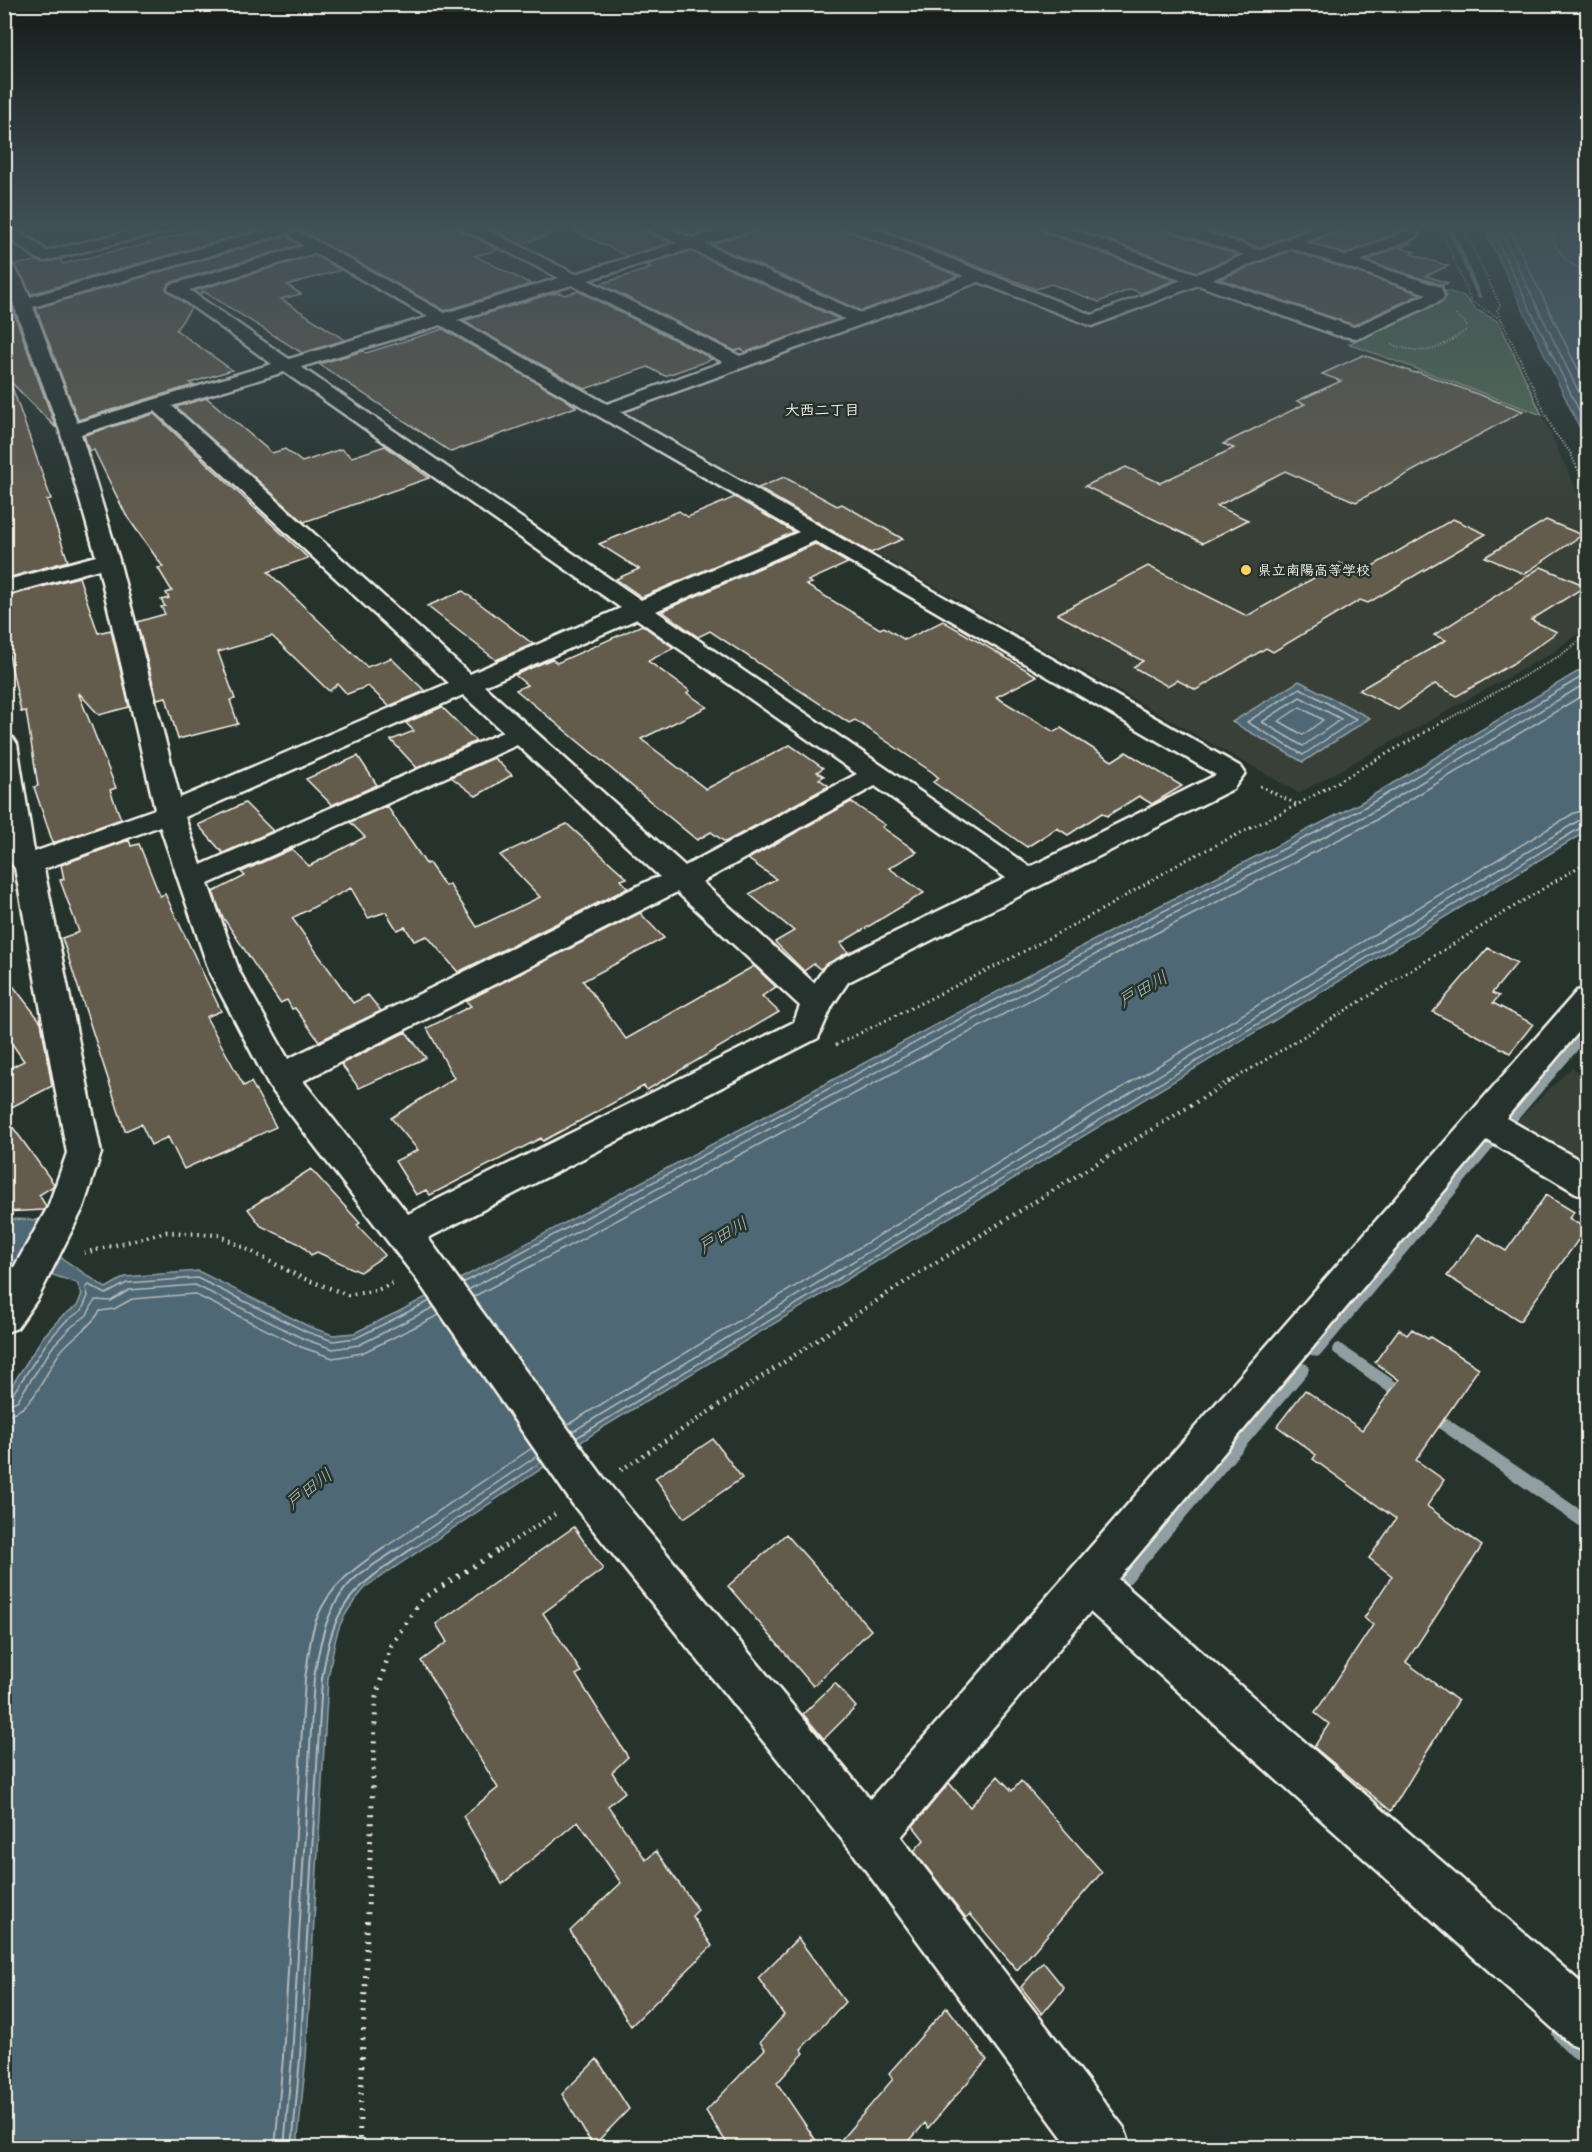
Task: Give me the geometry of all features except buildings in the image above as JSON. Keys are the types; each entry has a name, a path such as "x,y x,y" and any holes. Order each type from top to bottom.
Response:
{"street":[{"path":"27,326 70,432 108,560 170,813 192,880 225,973 281,1077 430,1270 584,1486 870,1836 1104,2148"},
{"path":"229,326 1029,880"},
{"path":"70,432 417,326"},
{"path":"402,1234 807,1030 817,1003 837,975 1223,783 1232,773 455,326"},
{"path":"667,326 739,363"},
{"path":"605,411 840,326"},
{"path":"1329,326 1356,333 1370,326"},
{"path":"159,405 465,686 817,1003"},
{"path":"18,863 170,813 815,532"},
{"path":"4,588 108,560"},
{"path":"192,880 519,735"},
{"path":"4,744 18,863 84,1153 65,1208 32,1273 4,1316"},
{"path":"281,1077 660,887 681,881 878,774"},
{"path":"870,1836 1587,999"},
{"path":"1484,1122 1587,1183"},
{"path":"1088,1581 1587,2024"}],"path":[{"path":"1362,330 1403,349 1438,350 1465,331 1467,326"},
{"path":"1505,326 1554,432 1570,452 1587,492"},
{"path":"1105,908 1184,861 1297,805 1561,655 1587,634"},
{"path":"1232,773 1297,805"},
{"path":"359,2148 375,1696 391,1645 422,1599 584,1486 905,1282 1587,861"},
{"path":"49,1240 70,1257 166,1232 219,1235 300,1277 348,1295 378,1290 430,1270"}],"shaded area":[{"name":"県立南陽高等学校","path":"858,326 1316,326 1356,341 1350,345 1542,415 1587,513 1587,627 1552,653 1299,793 624,411"},
{"path":"1572,1067 1587,1080 1587,1169 1513,1125"}],"green space":[{"path":"1384,326 1501,326 1542,415 1349,344 1355,341 1343,336 1363,336"}],"water":[{"path":"1531,326 1587,326 1587,443"},
{"name":"戸田川","path":"1587,666 1587,831 605,1426 367,1586 356,1598 338,1629 328,1679 306,2058 297,2147 5,2147 5,1396 43,1337 61,1317 77,1306 82,1294 77,1283 20,1264 5,1267 5,1221 9,1219 40,1220 32,1238 106,1288 125,1277 198,1271 310,1327 333,1335 354,1333 400,1311 1126,923 1360,803"},
{"path":"1299,681 1370,718 1303,762 1232,722"}],"waterway":[{"path":"1509,1122 1588,1029"},
{"path":"1316,1351 1491,1142"},
{"path":"1339,1349 1405,1396"},
{"path":"1124,1577 1302,1369"},
{"path":"1429,1413 1588,1525"},
{"path":"1562,2034 1588,2057"}],"place":[{"name":"県立南陽高等学校","path":"1246,570"}],"district":[{"name":"大西二丁目","path":"822,410"}]}
